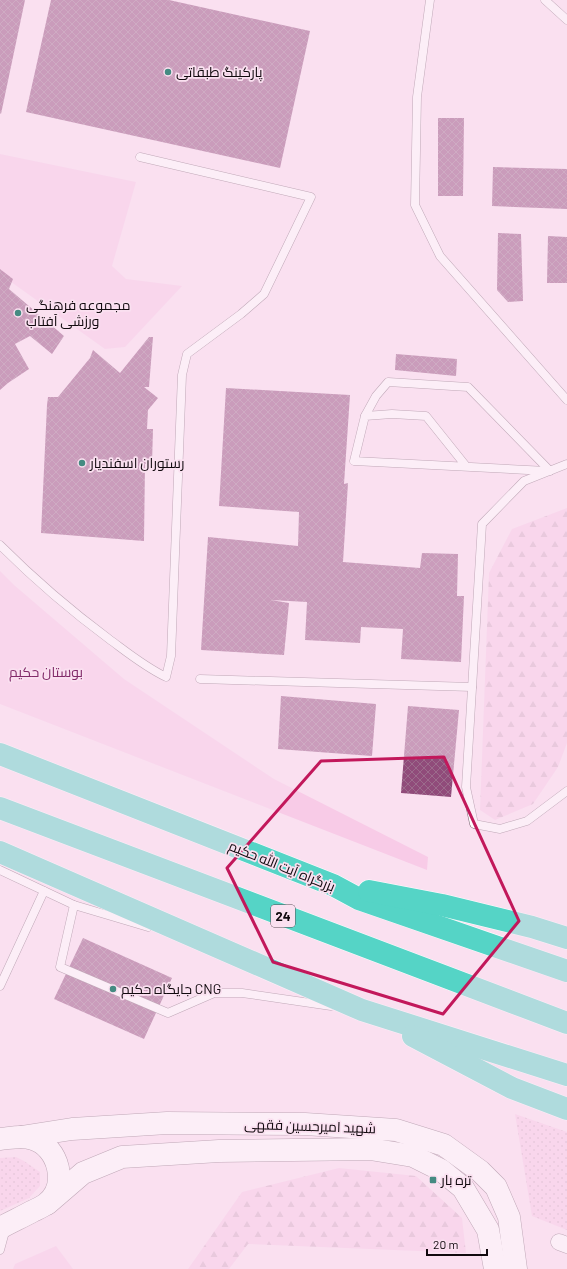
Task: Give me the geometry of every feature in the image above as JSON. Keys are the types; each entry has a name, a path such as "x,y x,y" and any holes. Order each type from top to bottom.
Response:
{"highway":[{"name":"بزرگراه آیت الله حکیم","path":"0,754 333,885 359,899 567,971"},
{"name":"24","path":"0,808 567,1022"},
{"path":"0,852 362,1010 512,1088 567,1109"},
{"path":"333,885 442,904 532,927 567,938"},
{"path":"362,1010 567,1075"}],"street":[{"name":"شهید امیرحسین فقهی","path":"0,1139 72,1129 167,1123 305,1124 396,1130 444,1145 480,1171 496,1187 509,1217 516,1269"},
{"path":"21,1137 34,1139 46,1146 54,1156 59,1168 59,1181 54,1194 47,1204"},
{"name":"شهید امیرحسین فقهی","path":"3,1226 47,1204 83,1173 122,1157 219,1151 370,1149 413,1156 441,1170 463,1188 488,1230 494,1269"}],"lane":[{"path":"430,0 417,97 415,205 440,256 567,400"},
{"path":"545,0 567,20"},
{"path":"0,545 29,574 82,619 148,668 166,677 171,656 182,375 187,354 241,314 264,294 311,197 140,157"},
{"path":"388,382 468,387 550,471 466,466 354,461 365,416 376,396 388,382"},
{"path":"365,416 392,414 426,416 466,466"},
{"path":"567,464 524,481 482,524 466,787 474,824 500,829 527,822 567,791"},
{"path":"200,679 472,687"},
{"path":"0,870 74,905 233,954"},
{"path":"0,986 44,891"},
{"path":"74,905 60,967 168,1013 214,993 242,993 362,1010"},
{"path":"0,1250 3,1226"}],"highlighted area":[{"path":"444,757 519,921 443,1014 273,962 227,868 321,761"}],"green space":[{"path":"0,154 136,182 112,266 126,279 182,286 125,347 105,349 0,274"},
{"path":"567,508 567,743 558,767 533,804 495,820 480,810 489,573 512,529"},
{"name":"بوستان حکیم","path":"0,571 14,585 124,679 274,779 428,857 427,870 0,704"},
{"path":"515,1114 567,1132 567,1230 532,1216"},
{"path":"16,1157 40,1172 40,1186 29,1198 0,1211 0,1158"},
{"path":"339,1168 416,1176 462,1218 466,1253 248,1244 229,1269 188,1269 242,1192"},
{"path":"56,1246 73,1269 13,1269 15,1264"}],"building":[{"path":"0,0 25,0 1,114 0,113"},
{"name":"پارکینگ طبقاتی","path":"51,0 169,0 310,31 280,168 26,112"},
{"path":"438,118 464,118 463,196 438,196"},
{"path":"493,167 567,169 567,209 492,206"},
{"path":"498,233 521,234 523,301 508,302 497,290"},
{"path":"548,236 567,237 567,283 547,283"},
{"name":"مجموعه فرهنگی ورزشی آفتاب","path":"0,269 13,279 9,289 64,336 52,354 30,336 15,344 29,369 0,390"},
{"path":"149,337 153,337 149,387 144,387 158,398 148,410 147,429 153,429 152,464 145,464 144,541 41,533 48,397 58,397 90,358 93,350 120,373"},
{"path":"396,354 457,359 456,376 395,370"},
{"path":"226,388 350,395 344,484 348,483 343,562 420,568 422,553 458,554 457,596 464,596 461,662 401,659 403,629 361,627 360,643 305,640 307,602 271,600 289,603 284,655 201,650 208,537 298,546 299,512 219,506"},
{"path":"281,696 376,704 372,756 278,749"},
{"path":"408,706 459,710 451,797 401,793"},
{"name":"جایگاه حکیم CNG","path":"83,938 172,978 144,1039 54,999"}],"place":[{"name":"پارکینگ طبقاتی","path":"168,72"},
{"name":"مجموعه فرهنگی ورزشی آفتاب","path":"18,313"},
{"name":"رستوران اسفندیار","path":"82,463"},
{"name":"جایگاه حکیم CNG","path":"113,989"},
{"name":"تره بار","path":"433,1180"}]}
